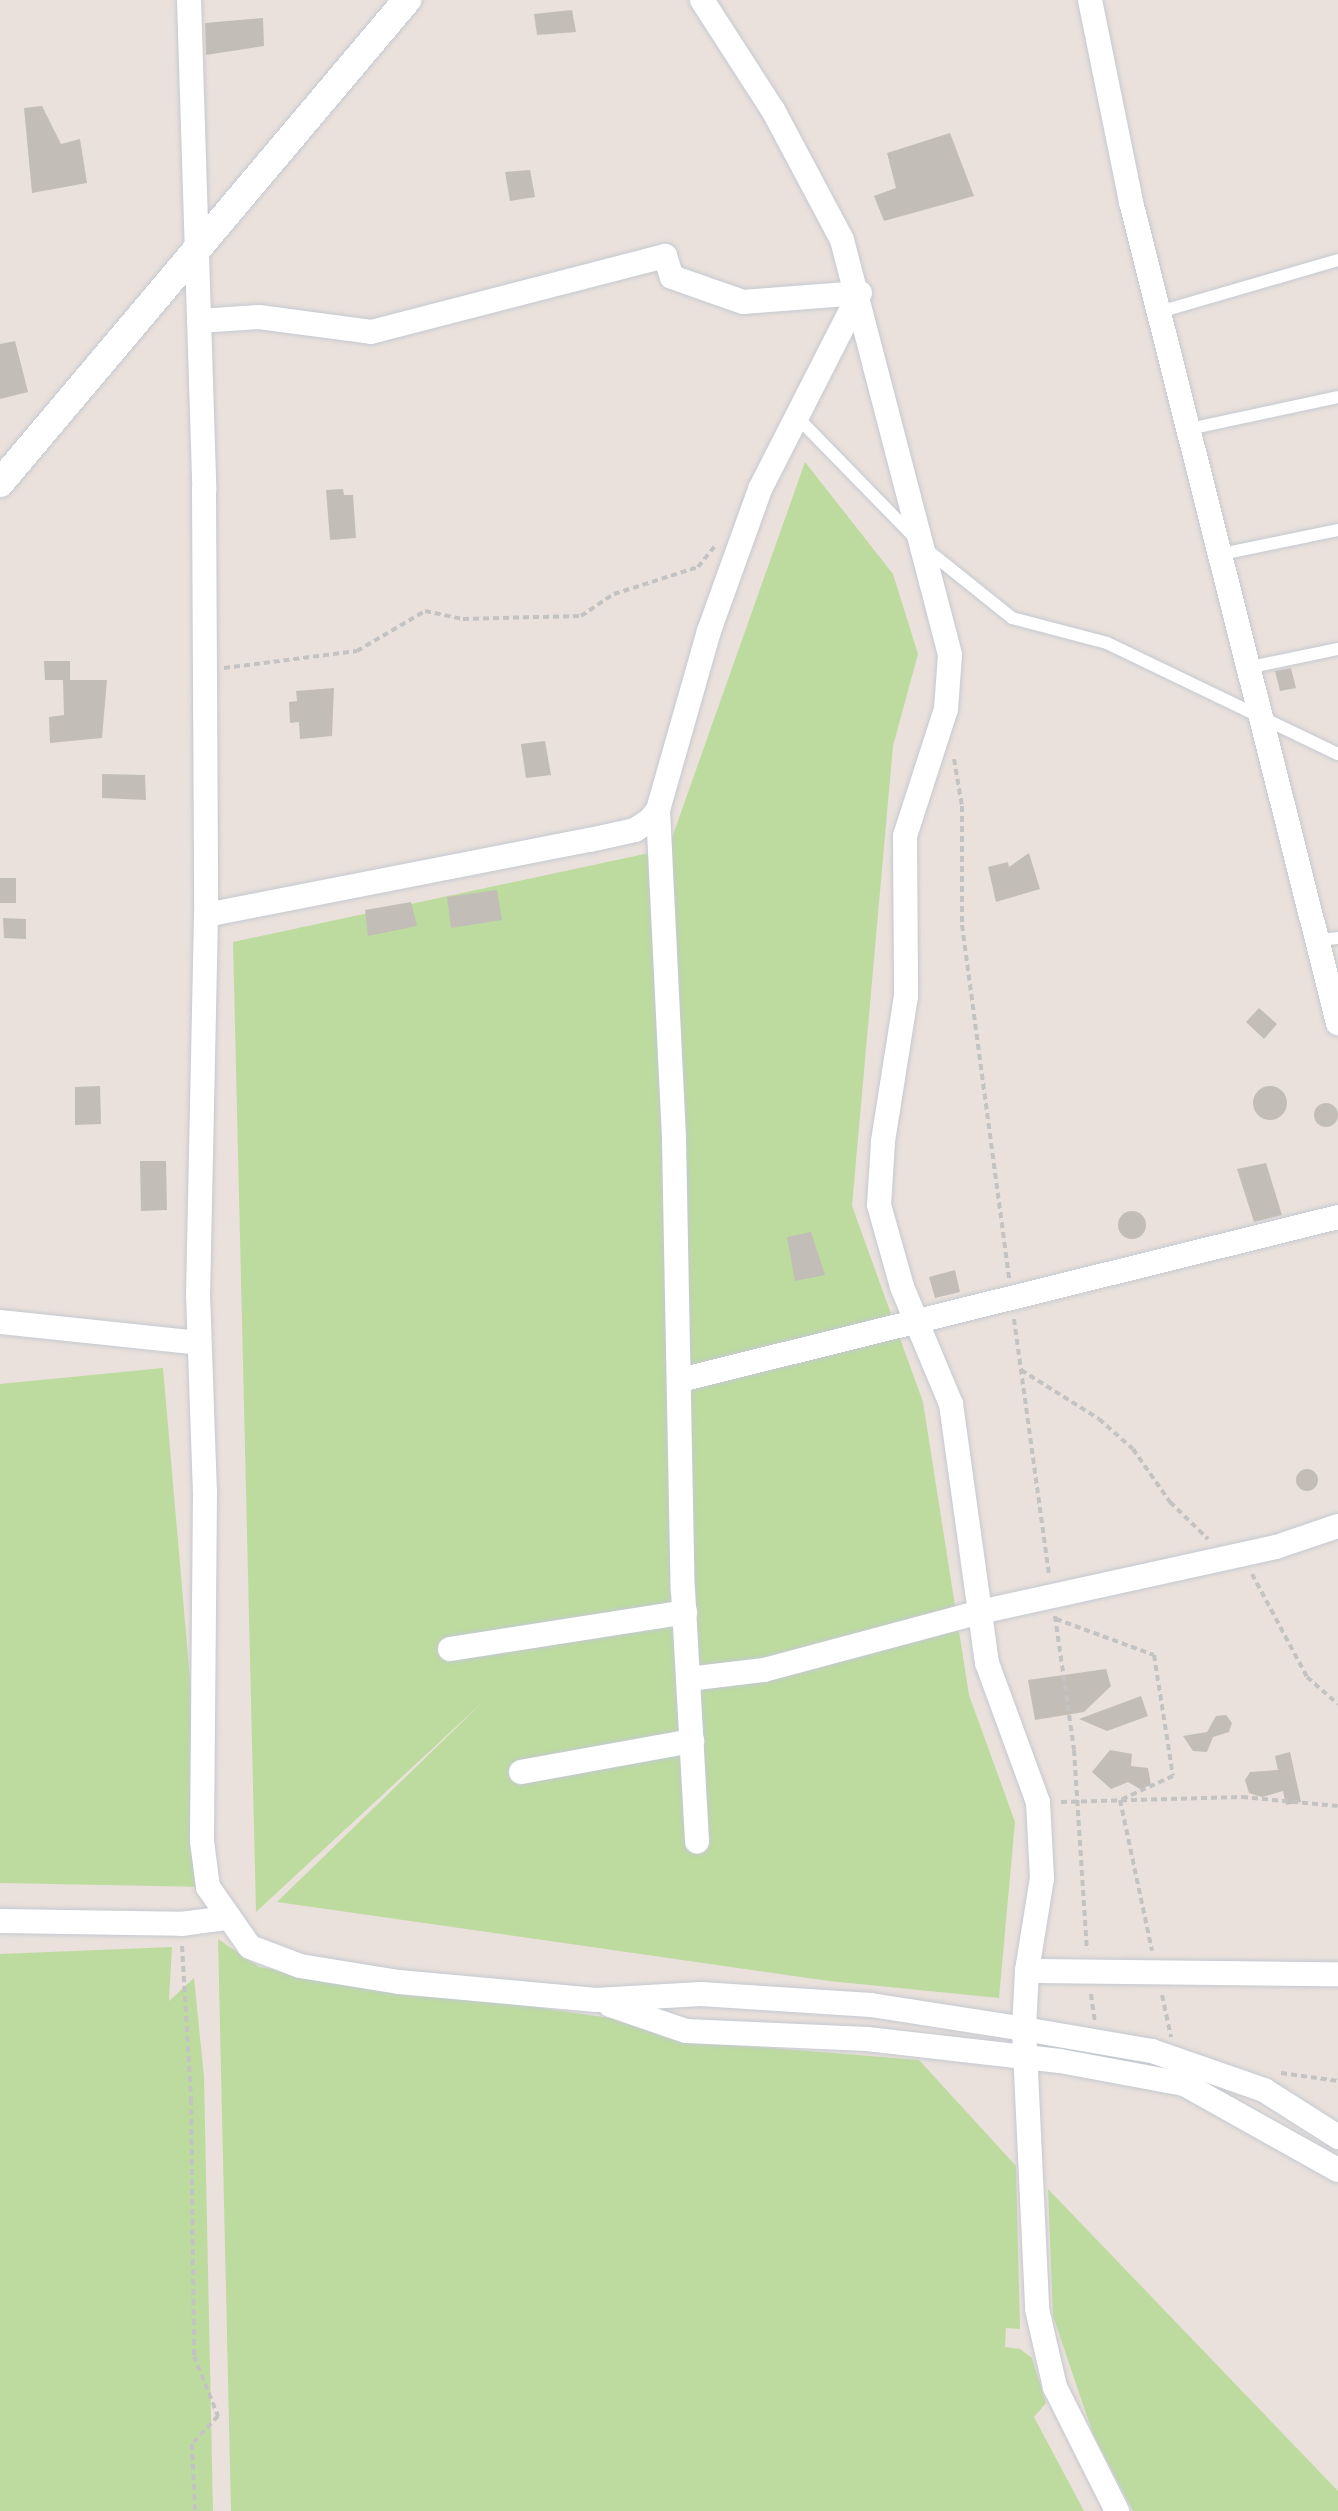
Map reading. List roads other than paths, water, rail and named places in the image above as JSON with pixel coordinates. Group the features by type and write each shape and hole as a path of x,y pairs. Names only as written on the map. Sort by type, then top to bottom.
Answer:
{"street":[{"path":"189,0 205,670 206,915 199,1343 205,1492 202,1841 208,1887 226,1918 250,1947 300,1966 399,1982 596,2000 701,1994 871,2005 1024,2029 1176,2059 1264,2090 1338,2137"},
{"path":"0,483 407,0"},
{"path":"702,0 818,190 860,293 950,655 946,709 905,836 906,996 883,1142 879,1205 887,1243 917,1325 951,1404 987,1663 1038,1802 1042,1878 1027,1971 1024,2029 1037,2309 1055,2387 1117,2511"},
{"path":"1090,0 1159,312 1265,721 1328,939 1338,1023"},
{"path":"199,321 259,317 371,332 665,256 672,277 743,302 860,293"},
{"path":"697,1842 685,1612 665,888 658,810 709,631 760,489 860,293"},
{"path":"206,915 635,830 658,810"},
{"path":"680,1380 917,1325 1338,1217"},
{"path":"0,1322 199,1343"},
{"path":"688,1679 764,1670 980,1612 1054,1608 1338,1526"},
{"path":"450,1649 685,1612"},
{"path":"521,1772 692,1741"},
{"path":"0,1921 181,1924 226,1918"},
{"path":"1027,1971 1338,1974"},
{"path":"596,2000 686,2031 867,2039 1026,2058 1184,2084 1338,2170"}],"lane":[{"path":"1159,312 1338,260"},
{"path":"1189,429 1338,397"},
{"path":"797,417 925,548 1012,618 1107,643 1338,754"},
{"path":"1222,554 1338,530"},
{"path":"1251,667 1338,649"}]}
